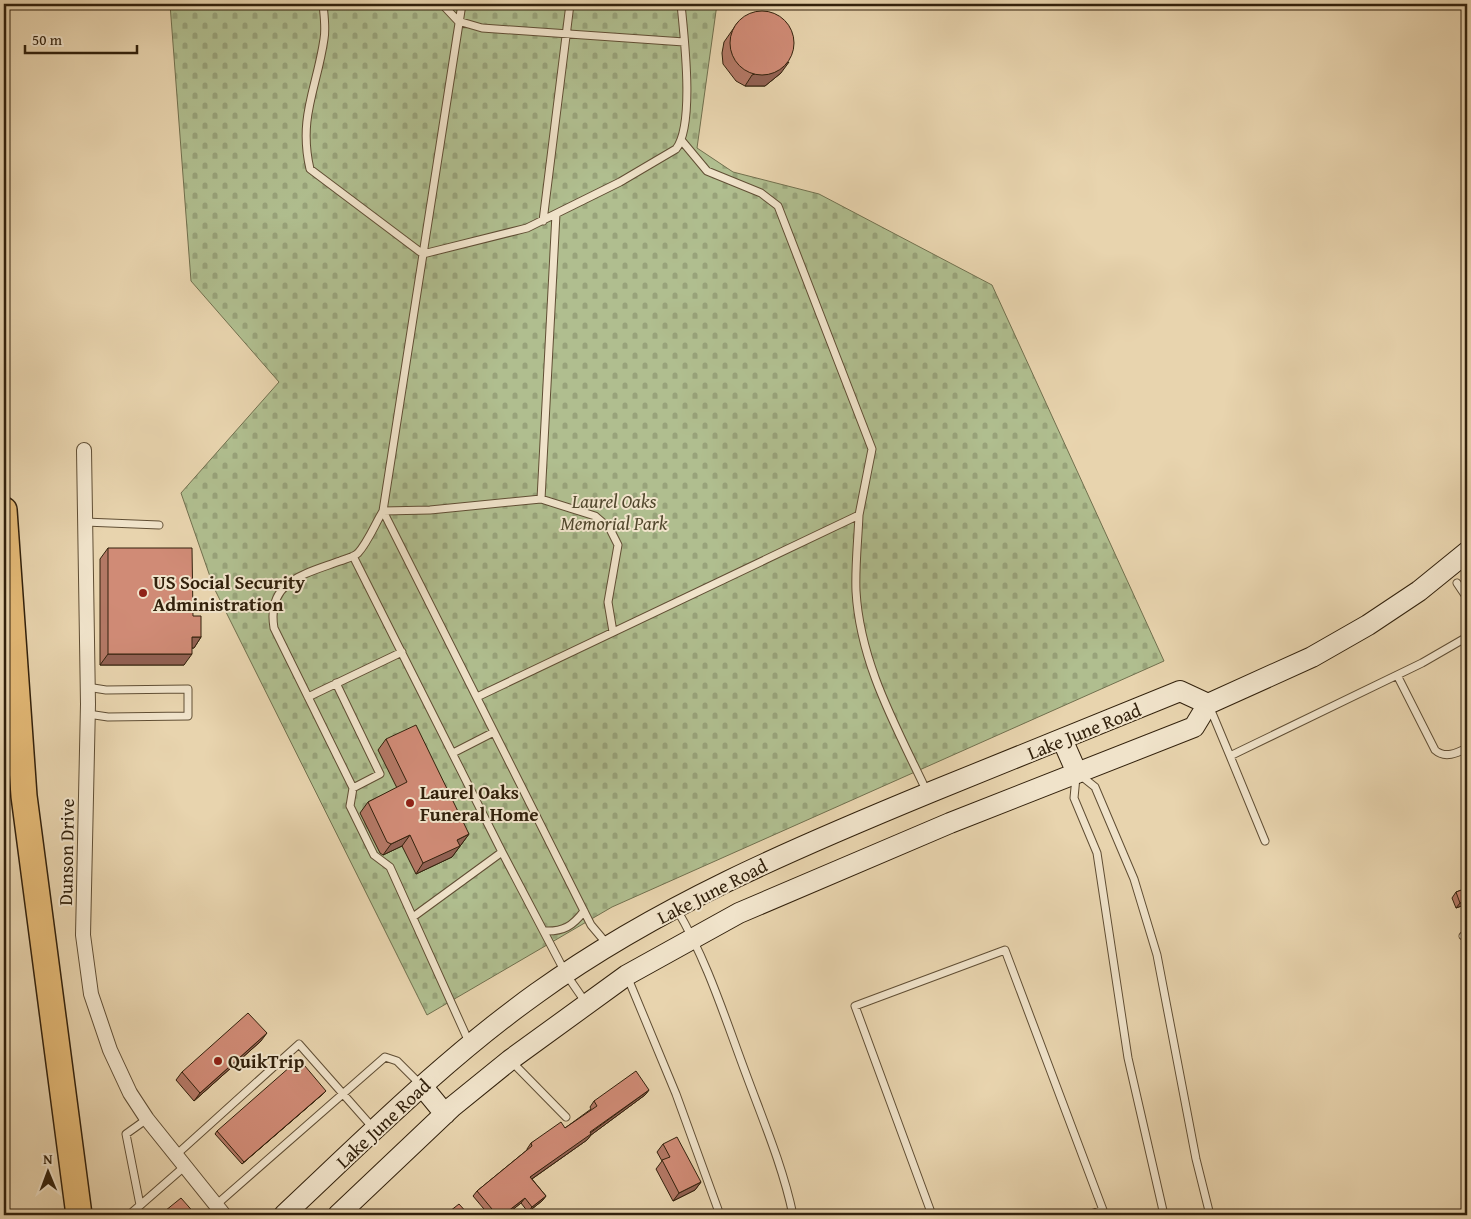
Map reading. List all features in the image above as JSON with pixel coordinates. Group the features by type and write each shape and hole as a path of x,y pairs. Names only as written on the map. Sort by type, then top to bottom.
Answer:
{"highway":[{"path":"4,510 24,796 79,1215"}],"main road":[{"path":"1208,704 1312,657 1368,625 1420,591 1467,552"},
{"name":"Lake June Road","path":"284,1215 422,1086 471,1044 539,992 609,947 723,882 836,831 1180,691 1208,704 1194,727 829,874 739,913 627,976 510,1060 445,1114 338,1215"},
{"path":"1062,739 1077,773"},
{"path":"609,947 627,976"},
{"path":"422,1086 445,1114"}],"street":[{"name":"Dunson Drive","path":"84,450 88,714 83,934 91,994 110,1050 130,1093 147,1119 221,1212"}],"lane":[{"path":"323,4 325,37 305,124 305,147 310,169 423,254"},
{"path":"442,4 458,21 482,28 684,42"},
{"path":"462,4 383,511 357,555 298,576 283,587 276,598 271,612 274,628 353,788 350,806 374,855 390,867 471,1044"},
{"path":"543,221 570,4"},
{"path":"423,254 528,228 620,182 676,149 682,141 686,108 682,4"},
{"path":"682,141 707,171 761,193 778,206 872,449 859,515 856,592 863,640 879,691 928,794"},
{"path":"541,499 556,214"},
{"path":"383,511 430,510 541,499 595,516 610,529 618,545 608,602 613,632"},
{"path":"383,511 591,925 609,947"},
{"path":"477,697 859,515"},
{"path":"85,522 160,525"},
{"path":"353,556 502,852 566,974 587,1004"},
{"path":"1457,583 1467,598"},
{"path":"1230,756 1397,675 1467,637"},
{"path":"308,697 402,652"},
{"path":"1397,675 1435,750 1439,754 1449,754 1467,748"},
{"path":"336,684 380,774 353,788"},
{"path":"87,687 106,690 188,688 188,716 108,717 88,714"},
{"path":"1208,704 1266,841"},
{"path":"453,753 494,732"},
{"path":"1077,773 1074,798 1097,853 1128,1058 1164,1215"},
{"path":"1077,773 1095,787 1134,878 1154,945 1196,1159 1210,1215"},
{"path":"413,917 502,852"},
{"path":"676,908 694,938 780,1166 793,1215"},
{"path":"544,931 559,932 575,923 584,911"},
{"path":"932,1215 855,1006 1005,950 1103,1210 1088,1215"},
{"path":"627,976 676,1094 720,1215"},
{"path":"176,1156 299,1044 375,1130"},
{"path":"221,1212 343,1092 385,1057 397,1061 422,1086"},
{"path":"510,1060 566,1117"},
{"path":"140,1206 126,1134 147,1119"},
{"path":"129,1215 184,1167"}],"green space":[{"name":"Laurel Oaks Memorial Park","path":"170,4 717,4 697,148 733,172 819,194 992,285 1164,661 612,907 427,1015 214,588 181,493 279,382 191,281"}],"building":[{"path":"762,11 780,16 785,20 789,25 794,43 789,61 785,66 780,70 762,75 744,70 739,66 735,61 730,43 735,25 739,20 744,16"},
{"name":"US Social Security Administration","path":"108,548 192,548 193,616 201,616 201,637 192,637 192,654 108,654"},
{"name":"Laurel Oaks Funeral Home","path":"416,725 469,834 457,840 460,846 423,863 410,835 391,844 387,842 368,802 407,782 386,739"},
{"path":"1467,888 1467,900 1460,903 1456,892"},
{"name":"QuikTrip","path":"248,1013 267,1033 200,1093 182,1072"},
{"name":"QuikTrip","path":"299,1059 326,1091 244,1162 217,1131"},
{"path":"636,1071 649,1090 530,1177 546,1196 532,1207 525,1198 503,1215 497,1215 477,1191 532,1146 531,1143 561,1122 565,1128 597,1106 594,1101"},
{"path":"677,1137 701,1182 679,1193 662,1160 670,1157 663,1144"},
{"path":"181,1198 196,1215 160,1215"},
{"path":"459,1204 469,1215 445,1215"}],"place":[{"name":"US Social Security Administration","path":"143,593"},
{"name":"Laurel Oaks Funeral Home","path":"410,803"},
{"name":"QuikTrip","path":"218,1061"}]}
